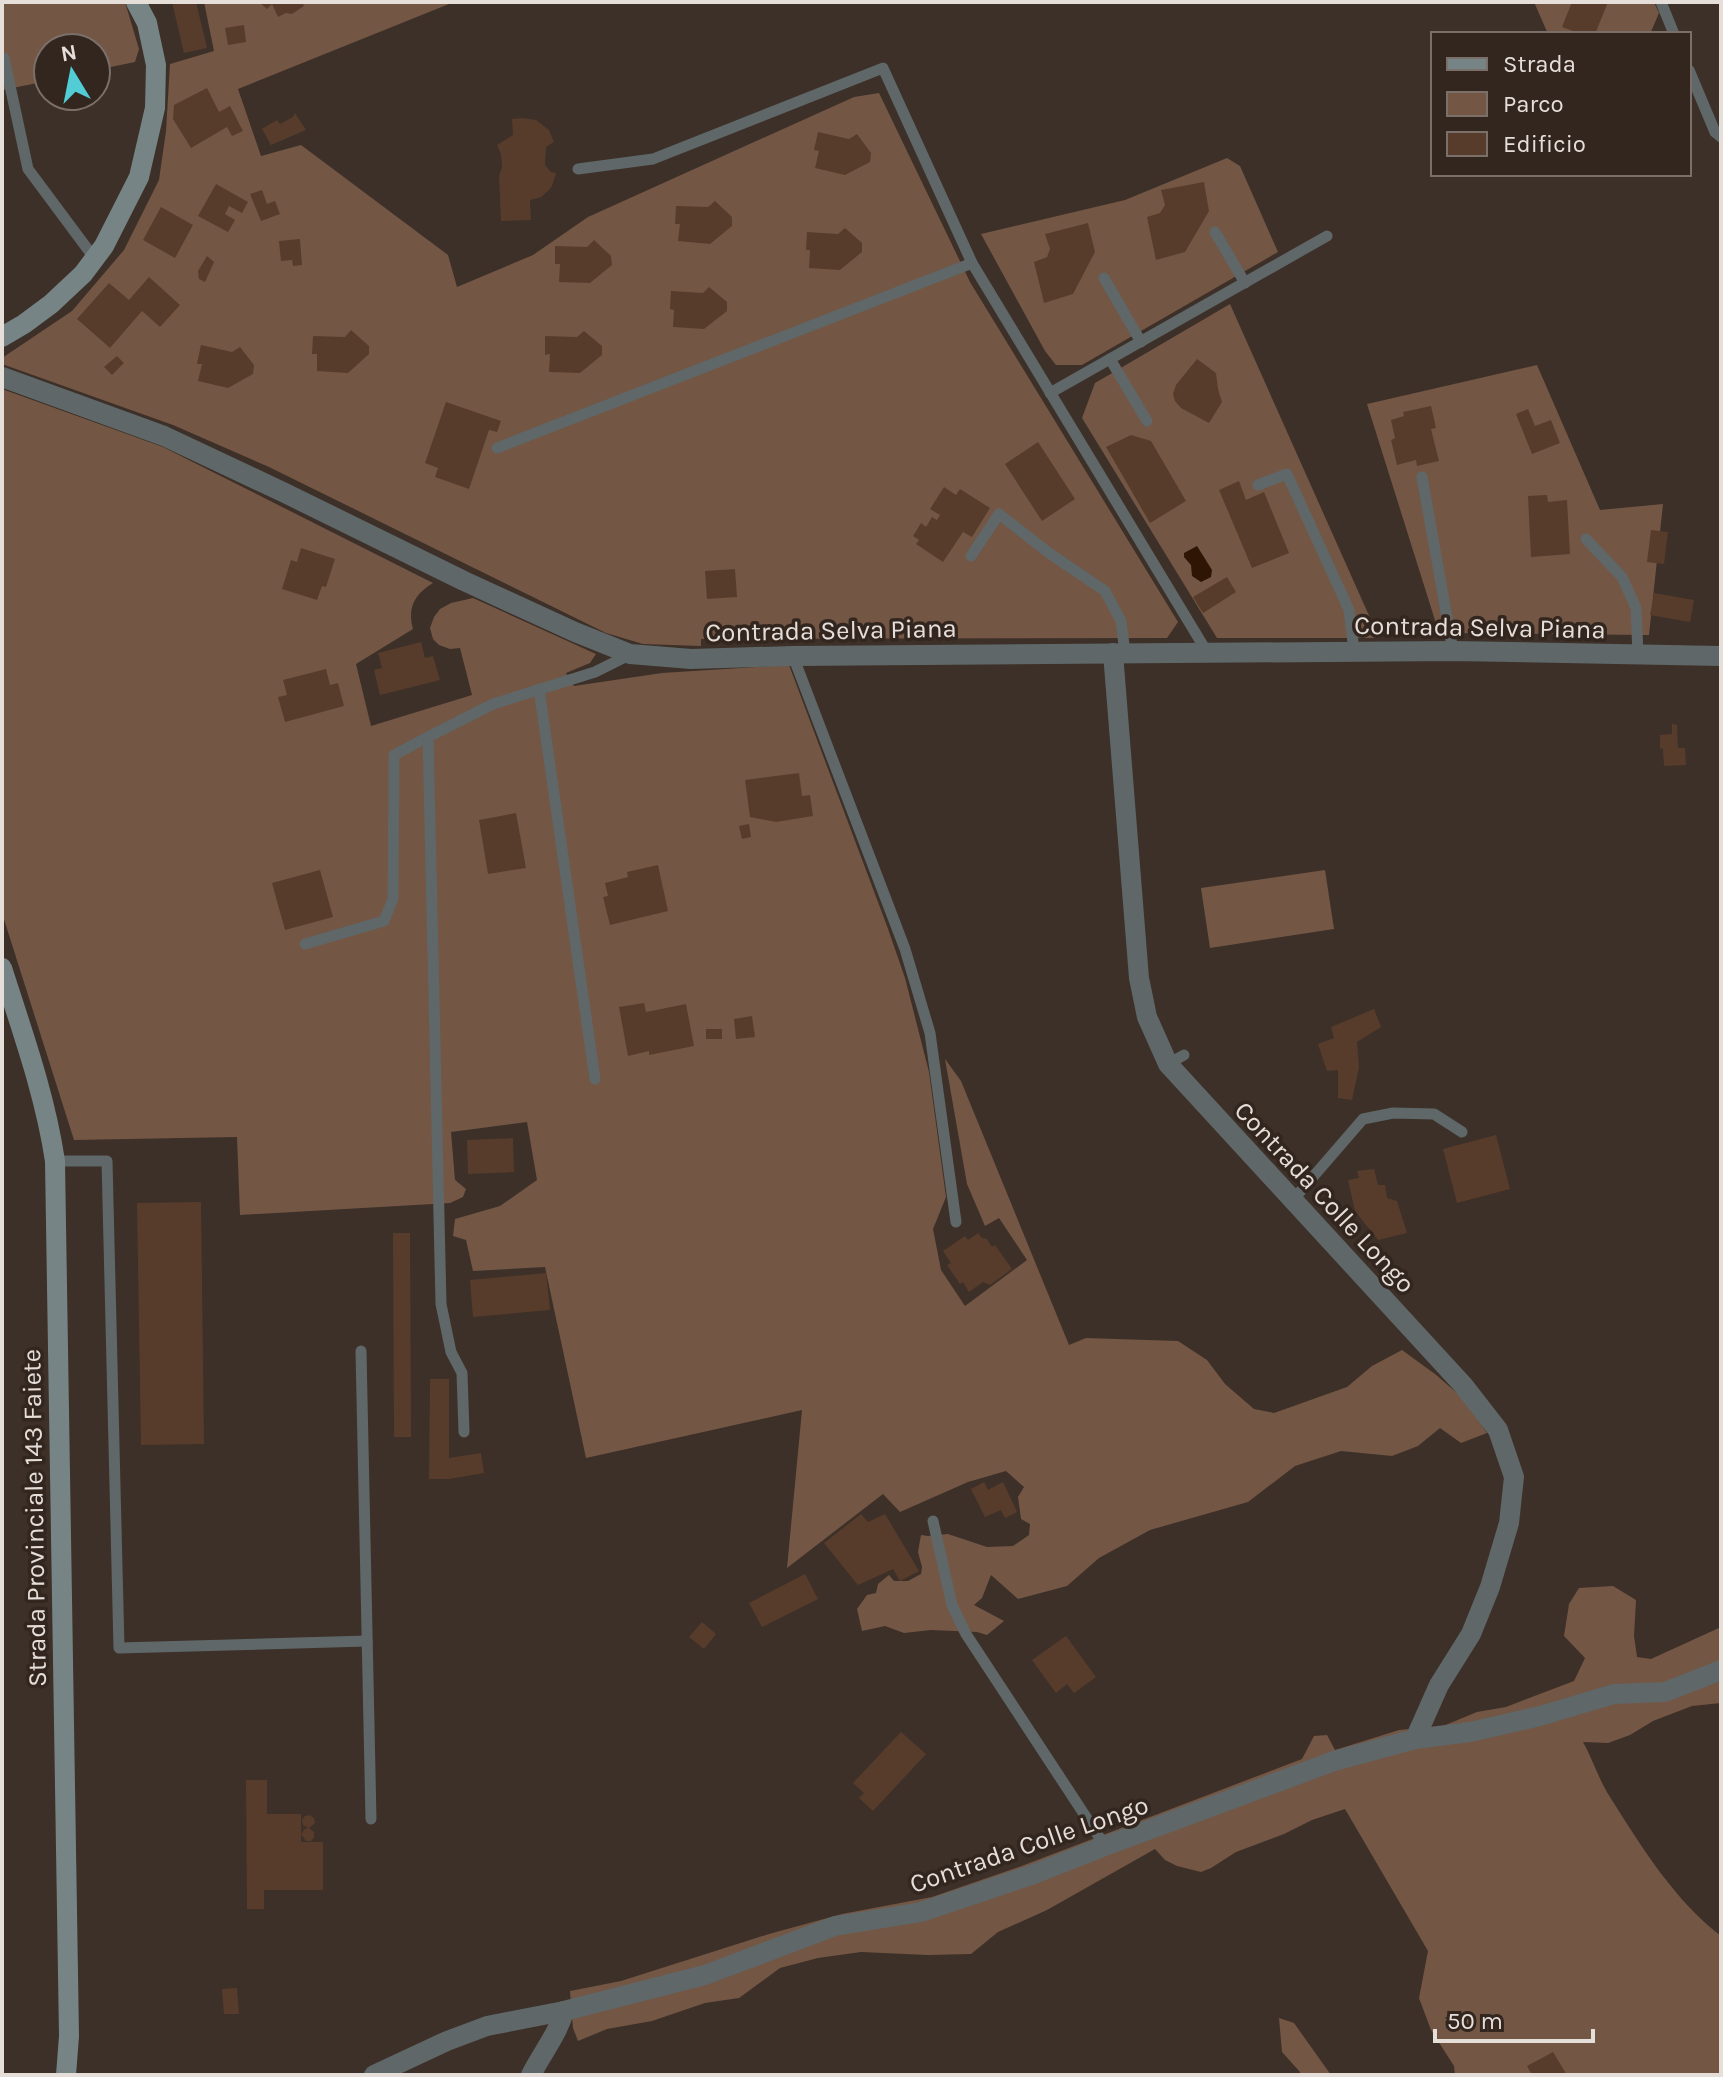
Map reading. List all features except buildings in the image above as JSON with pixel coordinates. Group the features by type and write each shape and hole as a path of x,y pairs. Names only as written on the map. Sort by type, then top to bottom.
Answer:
{"main road":[{"path":"2,337 51,304 83,274 104,246 139,177 155,108 156,65 147,23 136,2"},
{"name":"Strada Provinciale 143 Faiete","path":"2,968 41,1093 55,1161 68,2020 66,2075"}],"street":[{"name":"Contrada Selva Piana","path":"2,377 164,436 464,581 630,654 691,659 1354,651 1721,656"},
{"name":"Contrada Colle Longo","path":"1119,653 1139,978 1147,1017 1176,1060 1293,1200 1463,1385 1498,1430 1514,1477 1509,1523 1490,1587 1471,1634 1439,1685 1415,1739"},
{"name":"Contrada Colle Longo","path":"374,2075 487,2026 564,2011 705,1975 835,1926 921,1912 1034,1874 1334,1761 1415,1739 1470,1732 1526,1719 1614,1694 1665,1692 1721,1670"},
{"path":"531,2075 559,2028 564,2011"}],"lane":[{"path":"1661,2 1673,32"},
{"path":"2,58 28,169 95,259"},
{"path":"578,169 653,159 883,68 972,263 1207,652"},
{"path":"1691,75 1715,132 1721,137"},
{"path":"1215,232 1245,283"},
{"path":"1050,393 1327,236"},
{"path":"497,448 972,263"},
{"path":"1104,278 1141,342"},
{"path":"1110,359 1147,421"},
{"path":"1258,485 1287,474 1349,610 1354,651"},
{"path":"1422,477 1453,651"},
{"path":"971,556 999,514 1105,591 1121,621 1119,653"},
{"path":"1586,539 1622,577 1636,608 1638,655"},
{"path":"305,944 384,921 393,899 394,755 493,704 595,672 630,654"},
{"path":"793,656 905,949 930,1033 956,1222"},
{"path":"539,689 595,1079"},
{"path":"428,737 441,1304 451,1352 462,1373 464,1432"},
{"path":"1293,1200 1363,1119 1393,1113 1434,1114 1462,1132"},
{"path":"55,1161 107,1161 119,1648 367,1641"},
{"path":"361,1351 371,1819"},
{"path":"933,1521 952,1605 966,1634 1105,1846"}],"green space":[{"path":"2,2 125,2 139,49 135,62 112,67 112,32 32,32 32,84 2,90"},
{"path":"204,2 454,2 238,89 261,156 301,145 448,255 457,287 533,255 588,217 854,97 879,93 970,282 1178,622 1167,638 701,639 701,646 643,644 606,633 269,467 173,425 2,364 2,358 72,311 124,250 159,180 170,64 214,51"},
{"path":"1534,2 1654,2 1659,13 1651,32 1547,32"},
{"path":"1227,158 1240,166 1278,252 1082,365 1056,365 1045,351 981,234 1125,200"},
{"path":"1230,304 1379,638 1217,638 1082,418 1095,383"},
{"path":"1537,365 1600,510 1663,504 1649,635 1439,633 1367,404"},
{"path":"2,389 163,447 433,583 414,602 411,614 413,629 356,664 371,726 472,695 460,648 450,649 439,645 433,639 430,628 440,609 473,598 596,654 590,663 566,673 574,686 662,673 789,665 905,978 929,1072 946,1197 933,1229 941,1270 965,1306 1027,1260 999,1218 985,1226 967,1184 945,1059 961,1081 1069,1345 1086,1338 1178,1341 1207,1360 1225,1384 1254,1409 1274,1413 1347,1387 1372,1366 1402,1350 1464,1399 1487,1433 1461,1443 1440,1428 1418,1446 1392,1456 1341,1451 1295,1466 1248,1502 1150,1530 1099,1558 1067,1586 1018,1599 991,1575 982,1598 974,1605 1004,1621 987,1635 931,1630 904,1633 885,1626 862,1631 857,1609 867,1595 876,1593 878,1584 889,1575 894,1581 908,1581 921,1574 918,1552 921,1535 948,1534 987,1547 1013,1546 1029,1535 1030,1524 1021,1519 1018,1497 1024,1487 1006,1471 968,1482 900,1512 883,1494 787,1568 802,1410 586,1458 545,1267 473,1271 466,1240 453,1236 455,1219 500,1206 537,1180 527,1122 451,1132 455,1180 466,1189 463,1197 450,1203 240,1215 237,1137 74,1140 2,913"},
{"path":"1325,870 1334,929 1210,948 1201,888"},
{"path":"1613,1586 1636,1600 1634,1636 1637,1657 1651,1659 1721,1627 1721,1703 1692,1706 1608,1743 1583,1742 1606,1790 1646,1853 1688,1906 1721,1936 1721,2075 1455,2075 1454,2066 1431,2030 1419,1998 1428,1951 1345,1809 1236,1852 1201,1872 1165,1860 1155,1849 1047,1910 998,1932 971,1954 861,1952 818,1958 780,1968 739,1998 705,2003 652,2021 607,2029 578,2041 573,2028 570,1991 621,1981 842,1914 932,1897 1302,1759 1314,1736 1327,1735 1335,1750 1399,1730 1443,1726 1477,1712 1506,1707 1574,1681 1585,1658 1564,1636 1569,1604 1579,1588"},
{"path":"1279,2018 1294,2023 1331,2075 1299,2075 1300,2072 1282,2052"}],"shaded area":[{"path":"1197,546 1212,570 1211,577 1201,582 1192,576 1191,565 1184,557 1184,553"}]}
